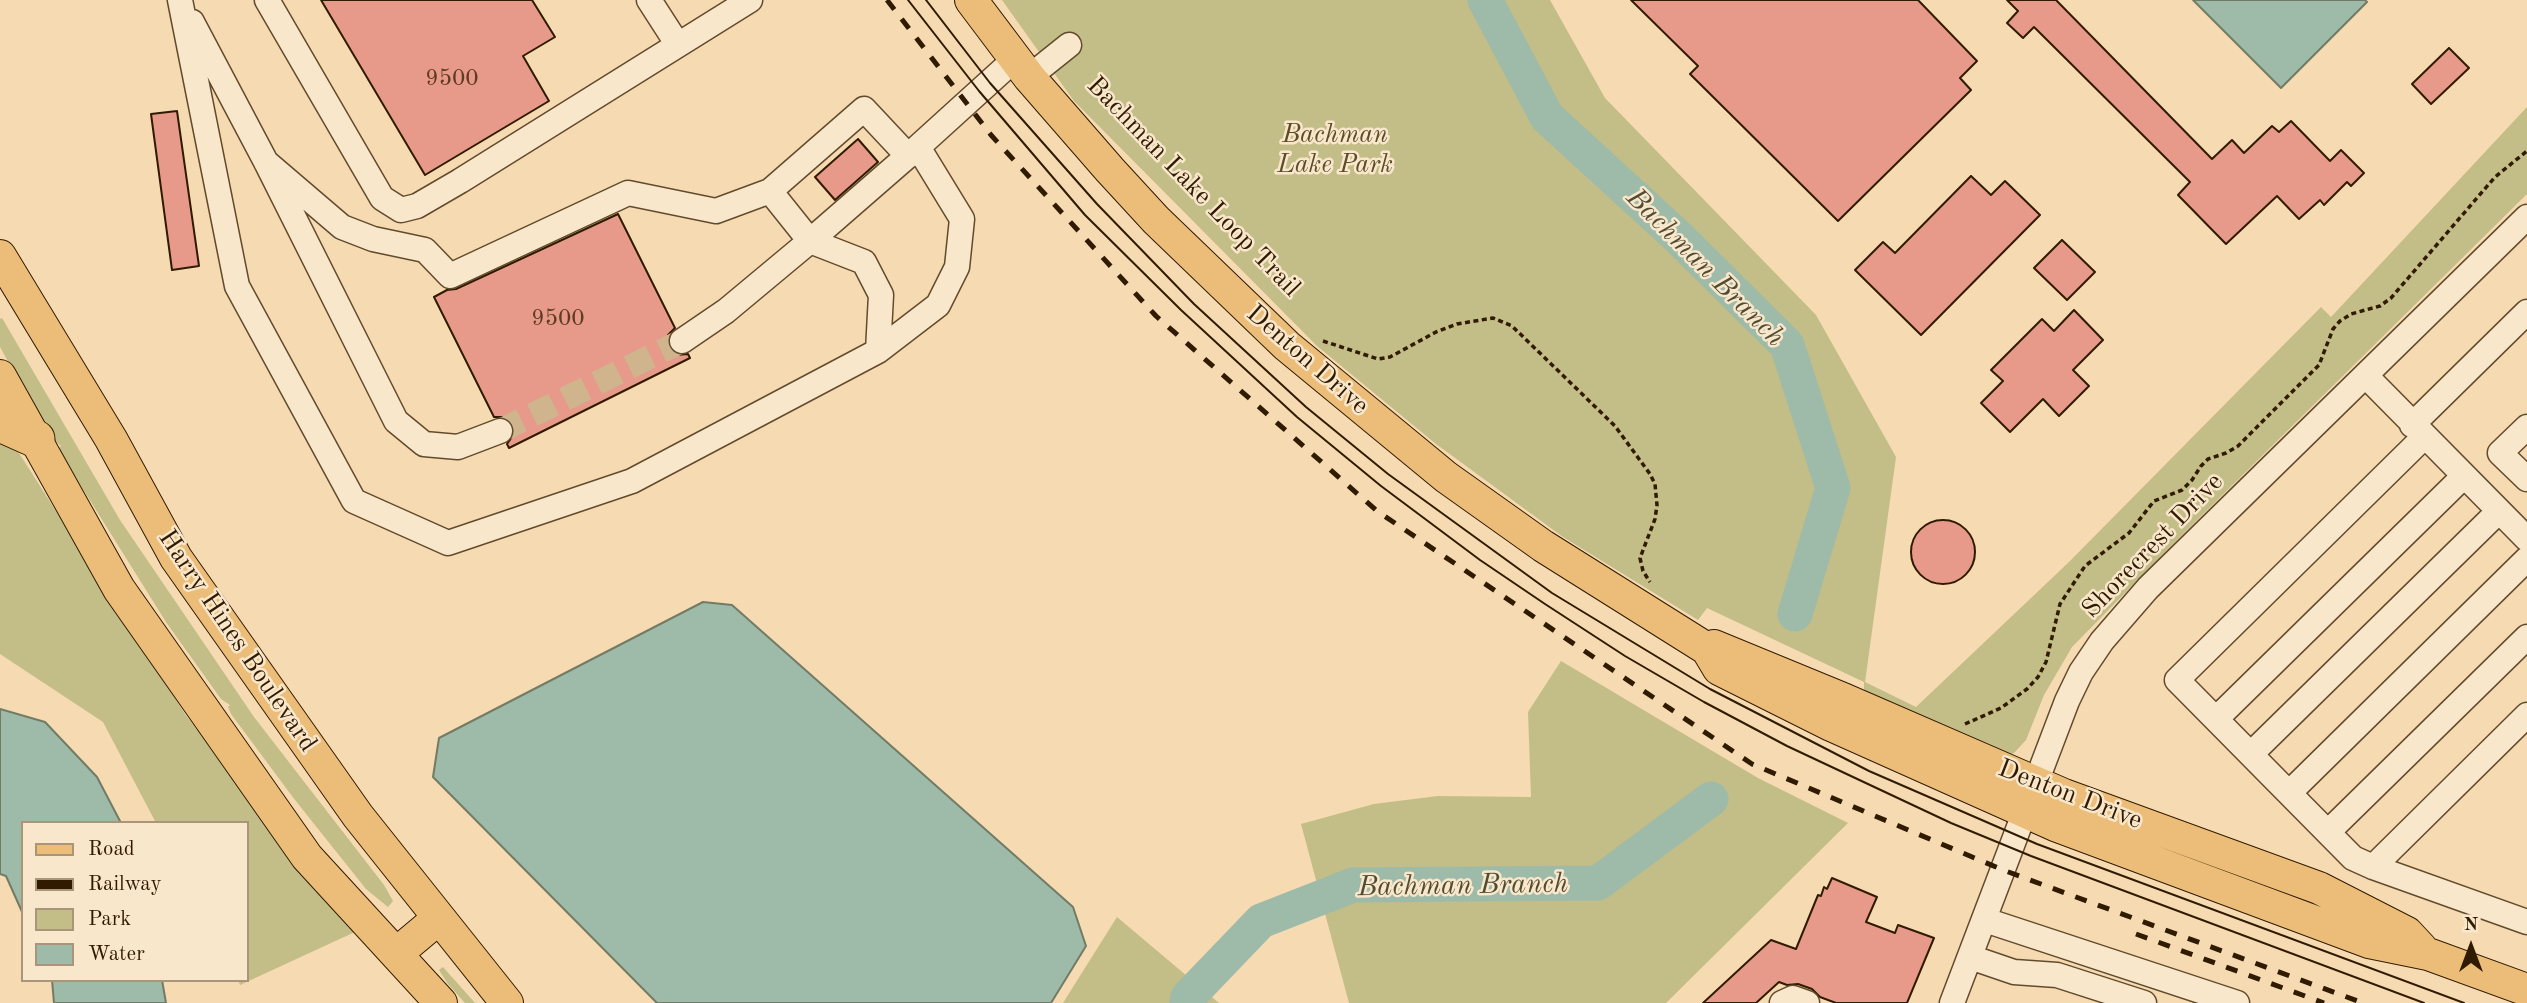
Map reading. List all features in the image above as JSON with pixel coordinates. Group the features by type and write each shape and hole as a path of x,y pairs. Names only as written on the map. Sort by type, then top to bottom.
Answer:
{"highway":[{"path":"0,423 36,439"}],"main road":[{"name":"Denton Drive","path":"971,0 1022,68 1156,220 1287,346 1446,477 1543,546 1649,599 1707,649 1720,668 1837,712 2030,797 2223,889 2369,942 2428,954 2527,990"},
{"name":"Harry Hines Boulevard","path":"0,256 111,439 176,558 358,816 507,1003"},
{"path":"0,376 118,589 307,857 441,1003"},
{"path":"396,954 439,918"}],"street":[{"path":"180,0 266,162 396,421 424,444 458,447 500,431"},
{"path":"180,0 237,286 354,501 448,543 632,481 878,351 938,305 957,267 962,219 913,152 864,109 770,191 716,211 628,193 450,276 425,250 373,239 342,227 266,162"},
{"path":"267,0 382,198 401,209 417,206 460,181 750,0"},
{"path":"649,0 678,45"},
{"path":"682,341 726,311 913,152 1022,68 1069,45"},
{"path":"770,191 810,241 864,262 881,295 878,351"},
{"name":"Shorecrest Drive","path":"1952,1003 2067,701 2081,672 2121,617 2527,218"},
{"path":"2523,916 2372,867 2353,858 2177,680 2418,431 2527,312"},
{"path":"2367,376 2418,431 2527,539"},
{"path":"2527,427 2500,453 2527,479"},
{"path":"2216,719 2464,476"},
{"path":"2251,754 2499,511"},
{"path":"2289,793 2523,571"},
{"path":"2328,832 2527,637"},
{"path":"2372,867 2527,715"},
{"path":"1985,920 2237,1003"},
{"path":"1970,957 2014,972 2057,975 2144,1003"},
{"path":"1782,1003 1793,998 1807,1003"}],"path":[{"path":"1962,725 2001,708 2027,689 2038,677 2046,662 2060,604 2085,566 2129,533 2154,501 2182,490 2208,459 2238,446 2319,365 2333,329 2340,321 2351,314 2380,306 2390,298 2496,177 2527,151"},
{"path":"1313,335 1325,342 1378,359 1390,357 1436,332 1457,324 1493,318 1512,326 1615,426 1650,474 1657,494 1656,512 1640,558 1647,580 1649,599"}],"green space":[{"name":"Bachman Lake Park","path":"1002,0 1550,0 1605,98 1816,315 1896,457 1865,682 1916,707 2069,562 2321,307 2331,317 2527,107 2527,194 2072,647 2044,695 2026,740 2014,753 2005,756 1864,696 1864,682 1707,608 1698,620 1563,537 1436,444 1317,346 1074,101"},
{"path":"2,318 120,520 254,717 384,885 393,901 388,907 366,889 295,800 231,714 228,707 230,705 221,699 166,622 61,454 61,446 36,412 0,347"},
{"path":"0,434 11,442 19,453 185,714 302,867 357,931 248,981 248,821 155,821 103,722 0,654"},
{"path":"1561,661 1758,778 1848,823 1666,1003 1349,1003 1301,824 1374,804 1438,796 1531,797 1528,712"},
{"path":"1117,917 1219,1003 1063,1003"},
{"path":"443,967 475,1003 465,1003 448,984 439,970"}],"water":[{"path":"2193,0 2365,0 2367,2 2281,88"},
{"path":"703,602 732,605 1073,907 1086,946 1051,1003 657,1003 433,777 439,738"},
{"path":"0,709 45,722 97,777 120,821 21,821 21,910 6,876 0,874"},
{"path":"52,982 162,982 166,1003 54,1003"}],"building":[{"path":"321,0 532,0 555,37 523,56 549,101 425,175"},
{"path":"1631,0 1918,0 1977,61 1960,78 1971,90 1838,221 1690,74 1698,66"},
{"path":"2007,0 2056,0 2212,159 2232,140 2244,153 2272,126 2279,132 2291,121 2330,161 2341,150 2364,173 2351,186 2347,182 2324,205 2320,200 2299,219 2277,196 2226,244 2178,195 2190,182 2034,27 2023,38 2007,23 2018,11"},
{"path":"2449,48 2469,68 2431,104 2412,84"},
{"path":"177,111 199,266 172,270 151,114"},
{"path":"858,139 878,162 835,200 815,177"},
{"path":"1971,176 1991,195 2005,181 2040,215 1921,335 1855,270 1883,242 1895,253"},
{"path":"618,214 675,328 668,335 669,349 676,355 688,354 690,358 509,448 507,444 514,434 514,425 503,417 494,417 434,297"},
{"path":"2062,240 2095,272 2067,300 2034,268"},
{"path":"2074,310 2103,340 2073,370 2089,386 2059,416 2043,399 2010,432 1981,403 2003,381 1991,370 2042,319 2054,331"},
{"path":"1943,520 1961,526 1969,534 1975,552 1969,570 1961,578 1943,584 1925,578 1917,570 1911,552 1917,534 1925,526"},
{"path":"1832,878 1877,897 1866,922 1895,933 1898,925 1934,938 1907,1003 1836,1003 1820,997 1812,989 1779,982 1756,1003 1703,1003 1771,940 1796,949 1818,895 1821,896 1824,887 1827,889"}],"waterway":[{"name":"Bachman Branch","path":"1485,0 1547,117 1677,236 1787,345 1833,488 1795,614"},
{"name":"Bachman Branch","path":"1187,1003 1188,997 1261,921 1353,885 1598,883 1711,799"}],"tunnel":[{"path":"500,431 682,341"}],"tram line":[{"path":"908,0 979,91 1085,215 1181,310 1297,417 1381,486 1480,560 1545,604 1625,656 1704,702 1787,746 1951,823 2031,856 2424,1003"},
{"path":"926,0 990,83 1097,204 1194,304 1306,407 1388,474 1552,593 1710,689 1869,771 2037,844 2464,1003"}],"railway":[{"path":"887,0 991,135 1156,316 1377,511 1752,764 2003,870 2363,1003"},
{"path":"2136,934 2324,1003"}]}
